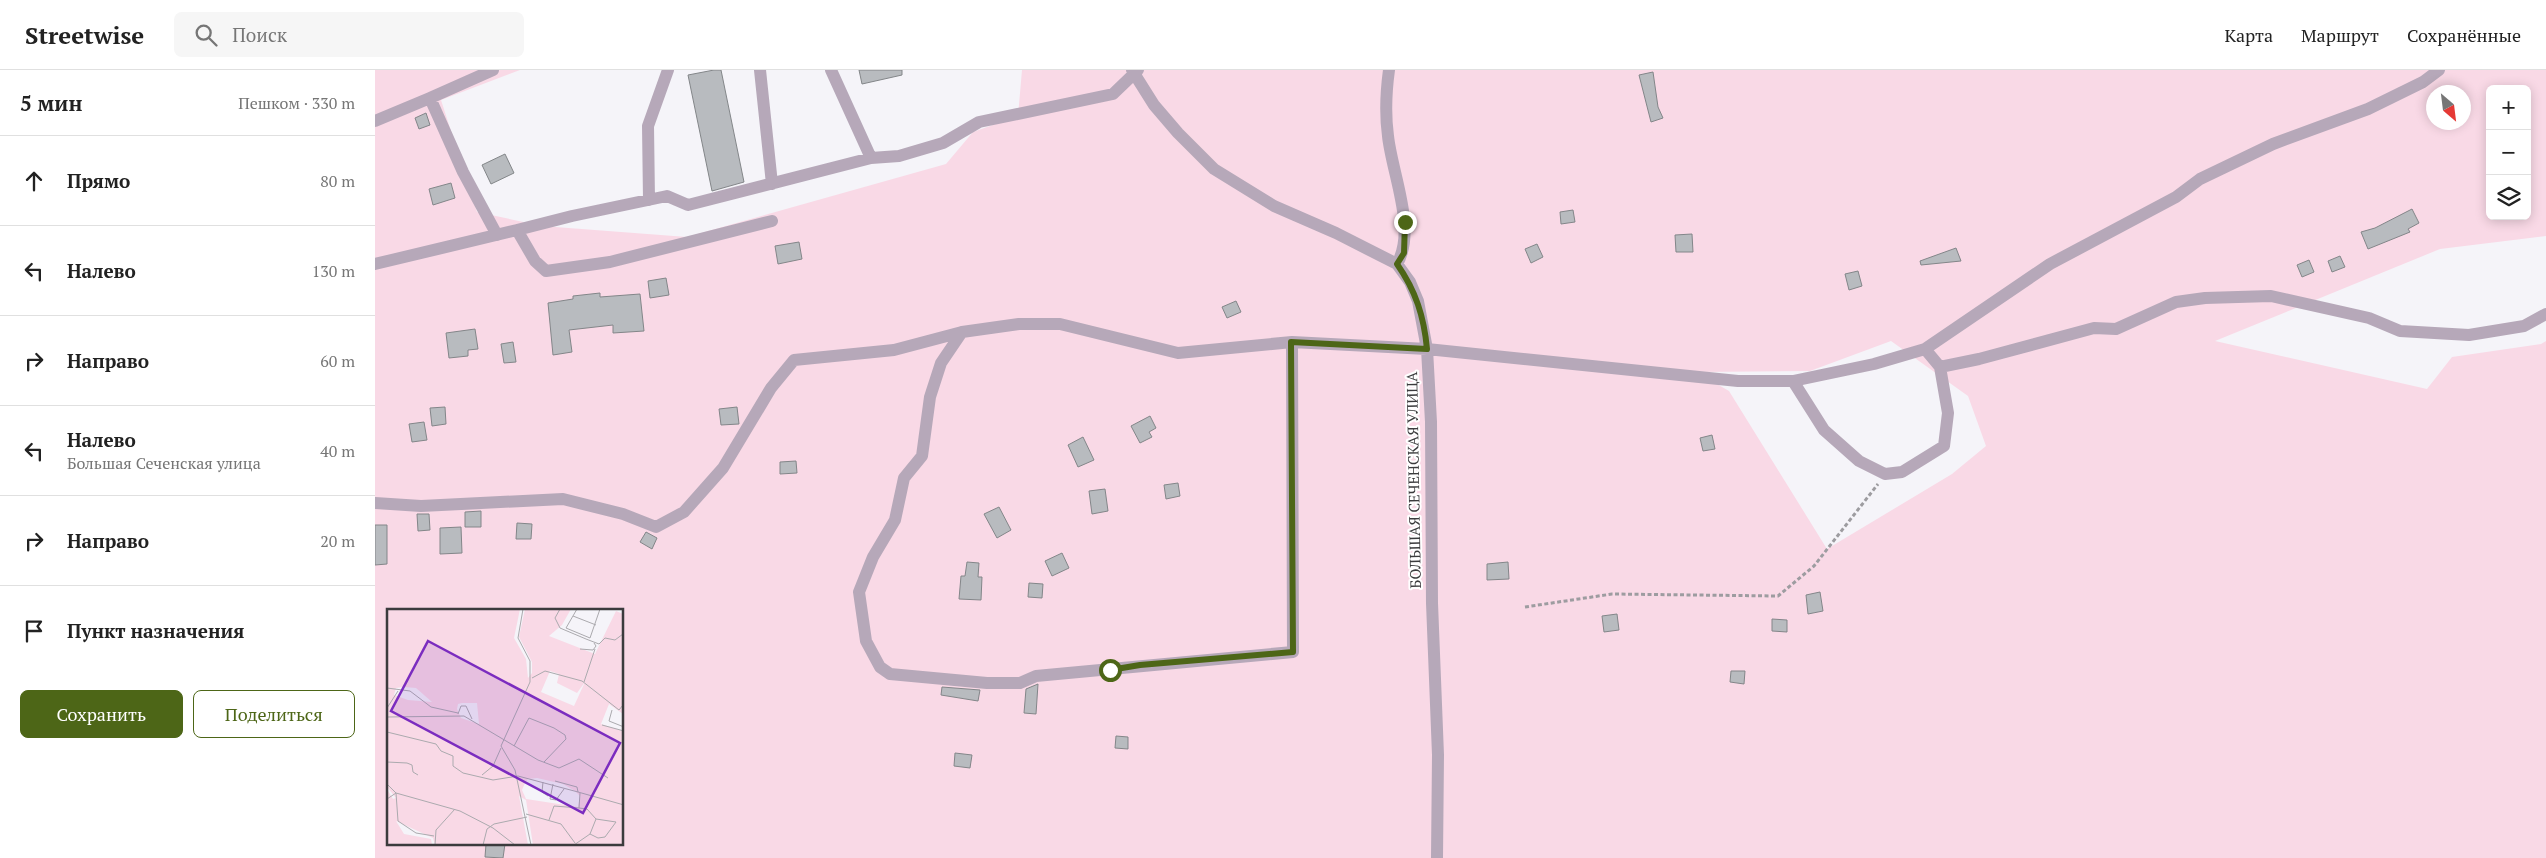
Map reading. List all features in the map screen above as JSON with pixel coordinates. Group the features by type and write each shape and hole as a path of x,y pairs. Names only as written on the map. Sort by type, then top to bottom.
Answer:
{"street":[{"path":"375,121 493,70"},
{"path":"649,200 648,126 668,70"},
{"path":"760,70 772,184"},
{"path":"831,70 871,158"},
{"path":"1389,70 1386,97 1388,136 1405,222 1404,253 1397,264"},
{"path":"375,503 421,506 563,499 623,514 656,527 684,512 723,468 771,388 794,360 894,350 962,332 1019,324 1060,324 1179,353 1291,342 1427,349 1738,381 1793,381 1875,364 1925,349 2050,264 2176,197 2201,179 2273,144 2367,110 2423,82 2439,70"},
{"path":"375,264 572,216 667,196 688,205 871,158 899,156 943,143 979,122 1113,94 1135,71"},
{"name":"БОЛЬШАЯ СЕЧЕНСКАЯ УЛИЦА","path":"1135,71 1154,105 1178,134 1214,169 1274,206 1336,233 1397,264 1410,282 1418,301 1427,349 1431,422 1432,603 1438,755 1437,858"},
{"path":"430,98 463,172 497,235"},
{"path":"517,230 535,261 546,271 610,262 772,221"},
{"path":"1940,367 1979,359 2094,328 2116,330 2176,302 2205,298 2271,296 2369,318 2400,330 2469,335 2524,326 2546,314"},
{"path":"962,332 941,363 929,397 922,456 904,478 895,520 873,557 859,592 866,642 879,667 890,674 987,683 1020,683 1036,676 1293,652 1291,342"},
{"path":"1793,381 1824,430 1859,461 1885,474 1902,472 1945,446 1948,413 1940,367 1925,349"}],"path":[{"path":"1525,607 1613,594 1778,596 1814,566 1885,474"}],"shaded area":[{"path":"375,70 520,70 441,100 477,212 542,226 687,237 946,164 973,132 1018,116 1022,70 2546,70 2546,236 2440,249 2215,341 2427,389 2452,357 2541,344 2546,341 2546,858 375,858","holes":["1891,341 1968,396 1986,446 1952,474 1827,549 1729,391 1696,372 1810,371"]}],"building":[{"path":"721,70 744,182 712,191 688,75"},
{"path":"859,70 902,70 902,75 862,84"},
{"path":"1653,72 1658,107 1663,118 1651,122 1639,75"},
{"path":"426,113 430,125 419,129 415,118"},
{"path":"505,154 514,173 491,184 482,165"},
{"path":"451,183 455,198 433,205 429,189"},
{"path":"2412,209 2419,223 2408,229 2410,232 2368,249 2361,232 2375,228"},
{"path":"1573,210 1575,222 1561,224 1560,212"},
{"path":"1692,234 1693,252 1676,252 1675,235"},
{"path":"799,242 802,259 778,264 775,246"},
{"path":"1537,244 1543,257 1531,263 1525,249"},
{"path":"1956,248 1961,261 1921,265 1920,261"},
{"path":"2340,256 2345,267 2332,272 2328,261"},
{"path":"2309,260 2314,272 2302,277 2297,265"},
{"path":"1858,271 1862,286 1849,290 1845,274"},
{"path":"666,278 669,295 650,298 648,281"},
{"path":"600,293 600,297 640,294 644,331 613,333 613,325 569,330 572,352 553,355 548,303 573,299 573,296"},
{"path":"1236,301 1241,312 1227,318 1222,307"},
{"path":"475,329 478,349 468,350 468,356 449,358 446,333"},
{"path":"513,342 516,362 504,363 501,344"},
{"path":"445,407 446,424 432,426 430,408"},
{"path":"737,407 739,424 721,425 719,409"},
{"path":"1150,416 1156,428 1149,432 1152,437 1140,443 1131,426"},
{"path":"424,422 427,440 412,442 409,424"},
{"path":"1712,435 1715,449 1703,451 1700,438"},
{"path":"1083,437 1094,460 1078,467 1068,445"},
{"path":"796,461 797,473 780,474 780,462"},
{"path":"1178,483 1180,496 1166,499 1164,485"},
{"path":"1105,489 1108,511 1092,514 1089,491"},
{"path":"999,507 1011,530 997,538 984,514"},
{"path":"481,511 481,527 465,527 465,512"},
{"path":"417,514 429,514 430,530 418,531"},
{"path":"517,523 532,524 531,539 516,539"},
{"path":"375,525 387,525 387,564 375,565"},
{"path":"461,527 462,553 440,554 440,528"},
{"path":"646,532 657,538 652,549 640,542"},
{"path":"1062,553 1069,568 1052,576 1045,561"},
{"path":"967,562 979,563 978,577 982,577 981,600 959,599 961,576 965,576"},
{"path":"1508,562 1509,579 1487,580 1487,564"},
{"path":"1029,583 1043,584 1042,598 1028,597"},
{"path":"1820,592 1823,611 1808,614 1806,595"},
{"path":"1617,614 1619,630 1604,632 1602,616"},
{"path":"1772,619 1787,620 1787,632 1772,631"},
{"path":"1731,671 1745,671 1744,684 1730,682"},
{"path":"1038,684 1036,714 1024,713 1026,689"},
{"path":"942,687 980,690 978,701 941,695"},
{"path":"1116,736 1128,737 1128,749 1115,748"},
{"path":"955,753 972,755 970,768 954,766"},
{"path":"486,846 505,846 503,858 485,857"}],"route":[{"path":"1110,670 1140,665 1293,652 1291,342 1427,349 1418,301 1410,282 1397,264 1404,253 1405,222"}]}
